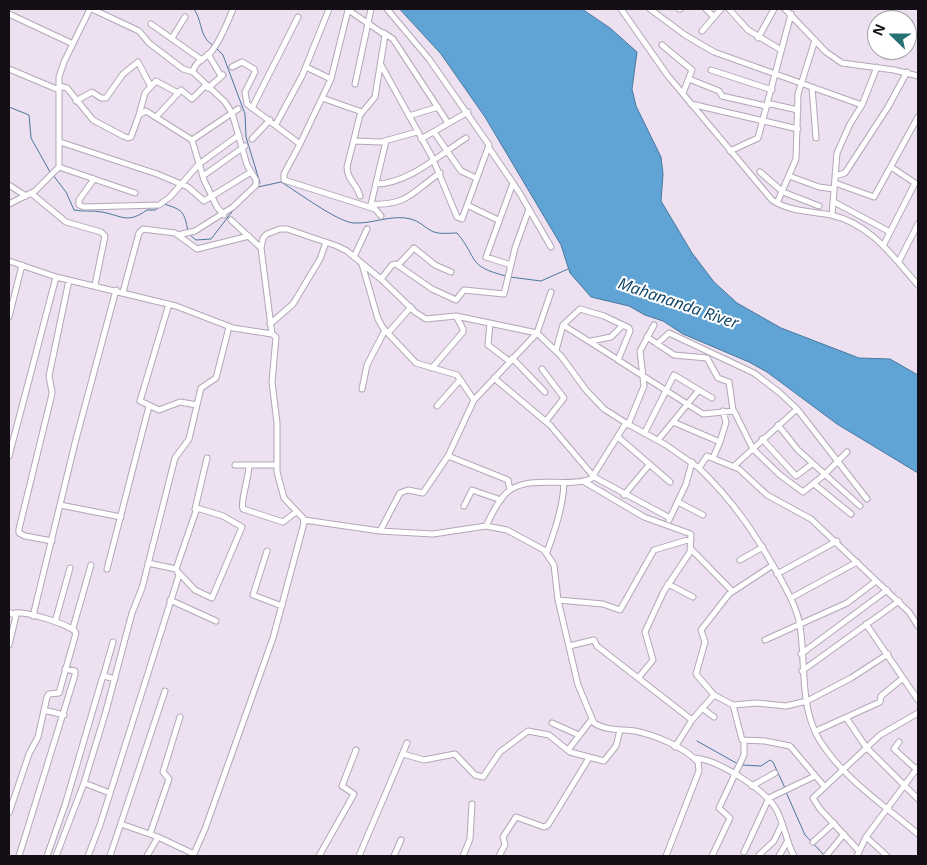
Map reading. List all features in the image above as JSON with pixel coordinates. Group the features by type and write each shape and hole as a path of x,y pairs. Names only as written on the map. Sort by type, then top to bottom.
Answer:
{"street":[{"path":"9,204 28,195 48,180 58,169 60,70 91,9 139,31 149,43 186,71 192,72 225,102 232,113 251,172 256,180 255,188 233,207 189,233 178,235 145,229 140,231 123,292"},
{"path":"276,124 306,67 329,9"},
{"path":"440,173 420,190 398,203 373,207 284,180 284,174 331,79 347,9 393,39 448,124"},
{"path":"355,84 371,9"},
{"path":"387,9 430,59 468,112 529,209 550,248"},
{"path":"621,9 668,76 767,196 777,203 799,211 832,215 862,229 884,244 917,281"},
{"path":"650,9 685,35 714,52 862,105"},
{"path":"706,9 714,17"},
{"path":"702,30 722,9"},
{"path":"729,9 758,38 781,50"},
{"path":"758,38 774,9"},
{"path":"784,9 826,52 842,62 907,72 918,76"},
{"path":"192,72 194,66 210,53 217,42 231,10"},
{"path":"9,14 73,44"},
{"path":"730,151 756,140 772,90 790,14"},
{"path":"172,38 184,16"},
{"path":"252,108 298,17"},
{"path":"151,24 202,60"},
{"path":"360,196 358,188 349,179 347,172 362,112 374,101 381,66 384,33"},
{"path":"777,203 796,159 799,92 815,40"},
{"path":"662,45 692,69 683,94"},
{"path":"157,116 178,93 183,90 192,99 222,75 210,53"},
{"path":"76,101 92,92 101,98 106,98 123,74 138,62 150,85"},
{"path":"232,67 242,62 254,69 255,72 245,92 246,104 276,124 300,144"},
{"path":"381,66 433,159 458,218 462,218 489,148"},
{"path":"306,67 331,79"},
{"path":"832,215 837,154 850,124 862,105 877,67"},
{"path":"9,70 59,88 67,88 76,101 99,125 128,138 134,132 142,100 150,85 158,80 166,89 174,89 178,93"},
{"path":"711,70 772,90"},
{"path":"835,176 845,173 907,72"},
{"path":"689,79 718,91 722,96 766,106 771,104 798,110"},
{"path":"812,87 816,138"},
{"path":"322,98 362,112"},
{"path":"691,104 798,130"},
{"path":"409,116 438,107"},
{"path":"192,140 238,109"},
{"path":"139,115 146,111 157,116 192,140 203,176 212,197 223,214"},
{"path":"422,139 468,112"},
{"path":"789,176 818,187 834,186 874,197 918,117"},
{"path":"252,139 270,120"},
{"path":"354,141 386,141 417,132"},
{"path":"434,132 448,149 461,171 476,178"},
{"path":"94,179 79,200 79,205 84,207 159,205 199,164 239,135"},
{"path":"376,184 387,184 395,181 466,138"},
{"path":"381,216 373,207 376,184 386,141"},
{"path":"60,142 181,184 192,189 202,200 212,197 251,172"},
{"path":"203,176 244,147"},
{"path":"884,244 917,183 891,167"},
{"path":"58,169 135,193"},
{"path":"760,172 783,192 820,206"},
{"path":"511,265 486,258 498,220 513,183"},
{"path":"9,186 28,195 66,222 101,232 105,236 95,286"},
{"path":"834,202 890,232"},
{"path":"467,205 498,220"},
{"path":"398,265 430,288 456,300 464,290 504,294 529,209"},
{"path":"231,220 261,248"},
{"path":"899,261 918,224"},
{"path":"272,334 261,248 263,238 280,229 287,229 343,249 381,279 426,319 456,316 536,333 556,350 596,401 627,424 645,432 692,462 729,498 763,547 791,598 800,626 802,671 807,701 816,731 842,769 918,834"},
{"path":"354,258 367,229"},
{"path":"178,235 188,245 197,249 248,236"},
{"path":"270,324 293,304 320,260 326,242"},
{"path":"381,279 393,265 398,265 414,248 436,265 451,272"},
{"path":"9,261 56,277 169,304 229,327 272,334 276,337 277,343 272,382 278,431 277,465 281,493 304,520 380,531 433,534 486,526 507,530 547,552 554,565 558,600 578,685 592,719 599,726 644,733 675,746 698,762 699,771 666,856"},
{"path":"361,264 378,319 386,332 412,360 421,366 454,374 474,400"},
{"path":"9,318 22,265"},
{"path":"9,456 56,277"},
{"path":"52,541 21,535 19,529 51,398 52,388 48,380 70,280"},
{"path":"33,616 74,443 116,290"},
{"path":"380,531 400,493 408,490 424,493 448,456 474,400 536,333 551,292"},
{"path":"169,304 140,398 142,403 162,410 180,402 197,405"},
{"path":"362,389 368,365 386,332 411,307"},
{"path":"556,350 563,325 580,309 604,316 630,330 617,359"},
{"path":"432,368 463,332 463,328 456,316"},
{"path":"490,323 488,345 511,360 546,392"},
{"path":"563,325 705,415 733,410"},
{"path":"591,341 611,338 623,325"},
{"path":"486,526 501,500 510,490 535,484 583,481 594,477 627,424 644,388 640,351 654,325"},
{"path":"56,856 84,782 115,679 132,614 142,588 175,458 189,439 203,386 211,383 216,378 229,327"},
{"path":"657,344 668,333 754,373 797,409 867,499"},
{"path":"647,337 674,355 707,358 718,378 729,382 733,410 752,449 780,475 804,492 847,452"},
{"path":"542,369 564,398 546,421"},
{"path":"645,432 675,374 712,398"},
{"path":"494,378 546,421 594,477 624,495 670,518"},
{"path":"437,406 460,380"},
{"path":"658,440 689,406 699,390"},
{"path":"107,569 149,406"},
{"path":"734,466 797,409"},
{"path":"713,458 726,422 723,411"},
{"path":"673,422 720,442"},
{"path":"778,425 812,464 860,506"},
{"path":"618,437 670,482"},
{"path":"762,439 796,476 812,464"},
{"path":"448,456 508,480 510,490"},
{"path":"699,468 705,456 734,466 767,495 811,520 837,541 887,590 909,612 918,626"},
{"path":"88,856 110,793 170,600 207,458"},
{"path":"667,526 686,484 692,462"},
{"path":"235,465 277,465"},
{"path":"249,465 249,478 241,504 242,509 283,522 296,512"},
{"path":"624,495 649,465"},
{"path":"583,481 644,517 689,532 691,549 668,584 645,634 653,661 639,677"},
{"path":"547,552 556,530 564,483"},
{"path":"814,484 851,514"},
{"path":"464,506 472,490 501,500"},
{"path":"678,502 703,515"},
{"path":"60,505 121,517"},
{"path":"148,563 177,570 196,590 212,598 242,528 218,514 200,508 195,510"},
{"path":"121,824 158,837 193,855 218,795 282,606 304,520"},
{"path":"558,600 603,604 620,610 655,549 691,539"},
{"path":"778,574 837,541"},
{"path":"740,560 763,547"},
{"path":"691,549 732,591"},
{"path":"267,551 253,595 282,606"},
{"path":"791,598 857,562"},
{"path":"9,813 29,754 38,737 48,695 59,693 75,637 73,628 91,565"},
{"path":"773,565 732,591 701,630 705,643 696,674 714,695 733,705 757,703 786,706 807,701 851,678 888,654"},
{"path":"55,622 70,568"},
{"path":"765,640 800,626 847,602 876,581"},
{"path":"668,584 693,597"},
{"path":"801,654 887,590"},
{"path":"170,600 216,621"},
{"path":"802,671 898,601"},
{"path":"12,612 73,628"},
{"path":"9,645 16,619 12,612"},
{"path":"866,624 918,700"},
{"path":"569,646 594,640 597,646 692,720"},
{"path":"47,856 65,804 113,642"},
{"path":"19,856 76,673 66,669"},
{"path":"103,677 115,679"},
{"path":"816,731 847,719 880,702 882,696 904,678"},
{"path":"110,856 165,691"},
{"path":"675,746 692,720 714,695"},
{"path":"733,705 741,739 765,741 788,746 824,786"},
{"path":"702,708 714,718"},
{"path":"44,710 64,714"},
{"path":"899,742 894,749 917,768 866,838 858,854 844,834 814,800 824,786 866,747 883,733 918,713"},
{"path":"150,834 169,779 163,772 180,717"},
{"path":"568,750 592,719"},
{"path":"847,719 866,747 918,799"},
{"path":"552,723 579,736"},
{"path":"403,754 424,760 455,754 475,775 483,777 500,752 528,731 549,735 568,750 604,762 616,746 620,730"},
{"path":"712,856 730,818 729,815 719,810 719,807 736,776 744,755 744,740"},
{"path":"359,856 407,743"},
{"path":"319,856 354,794 342,786 356,750"},
{"path":"499,856 505,845 503,837 516,817 544,827 548,825 589,758"},
{"path":"694,758 710,761 769,798 782,823 787,842 794,856"},
{"path":"752,786 775,772"},
{"path":"744,852 769,798 816,776"},
{"path":"84,782 110,793"},
{"path":"463,856 470,839 472,804"},
{"path":"759,855 774,841 782,823"},
{"path":"813,842 834,824"},
{"path":"826,856 844,834"},
{"path":"148,856 158,837"},
{"path":"866,838 887,856"},
{"path":"394,856 401,840"},
{"path":"779,856 787,842"}],"water":[{"name":"Mahananda River","path":"400,9 582,9 610,28 637,52 632,89 636,106 661,157 663,174 661,201 692,253 714,282 737,303 781,328 859,358 890,359 918,375 918,473 837,424 767,372 749,362 683,334 663,321 645,315 629,306 591,297 570,273 561,245 485,117 441,54"}],"waterway":[{"path":"194,9 203,34 209,43 214,46"},
{"path":"217,49 223,55 245,114 246,137 260,183"},
{"path":"9,107 29,115 31,138 50,172"},
{"path":"53,175 66,192 74,210 98,211 130,218 147,210 158,208"},
{"path":"258,187 281,182 338,218 354,223 404,218 416,221 436,233 457,233 479,265 506,276"},
{"path":"164,204 182,212 188,231"},
{"path":"189,234 196,240 211,239 235,208"},
{"path":"510,277 541,281 568,269"},
{"path":"697,741 738,764"},
{"path":"742,765 761,766 770,760 773,762 785,788"},
{"path":"786,792 805,835 825,856"}]}
